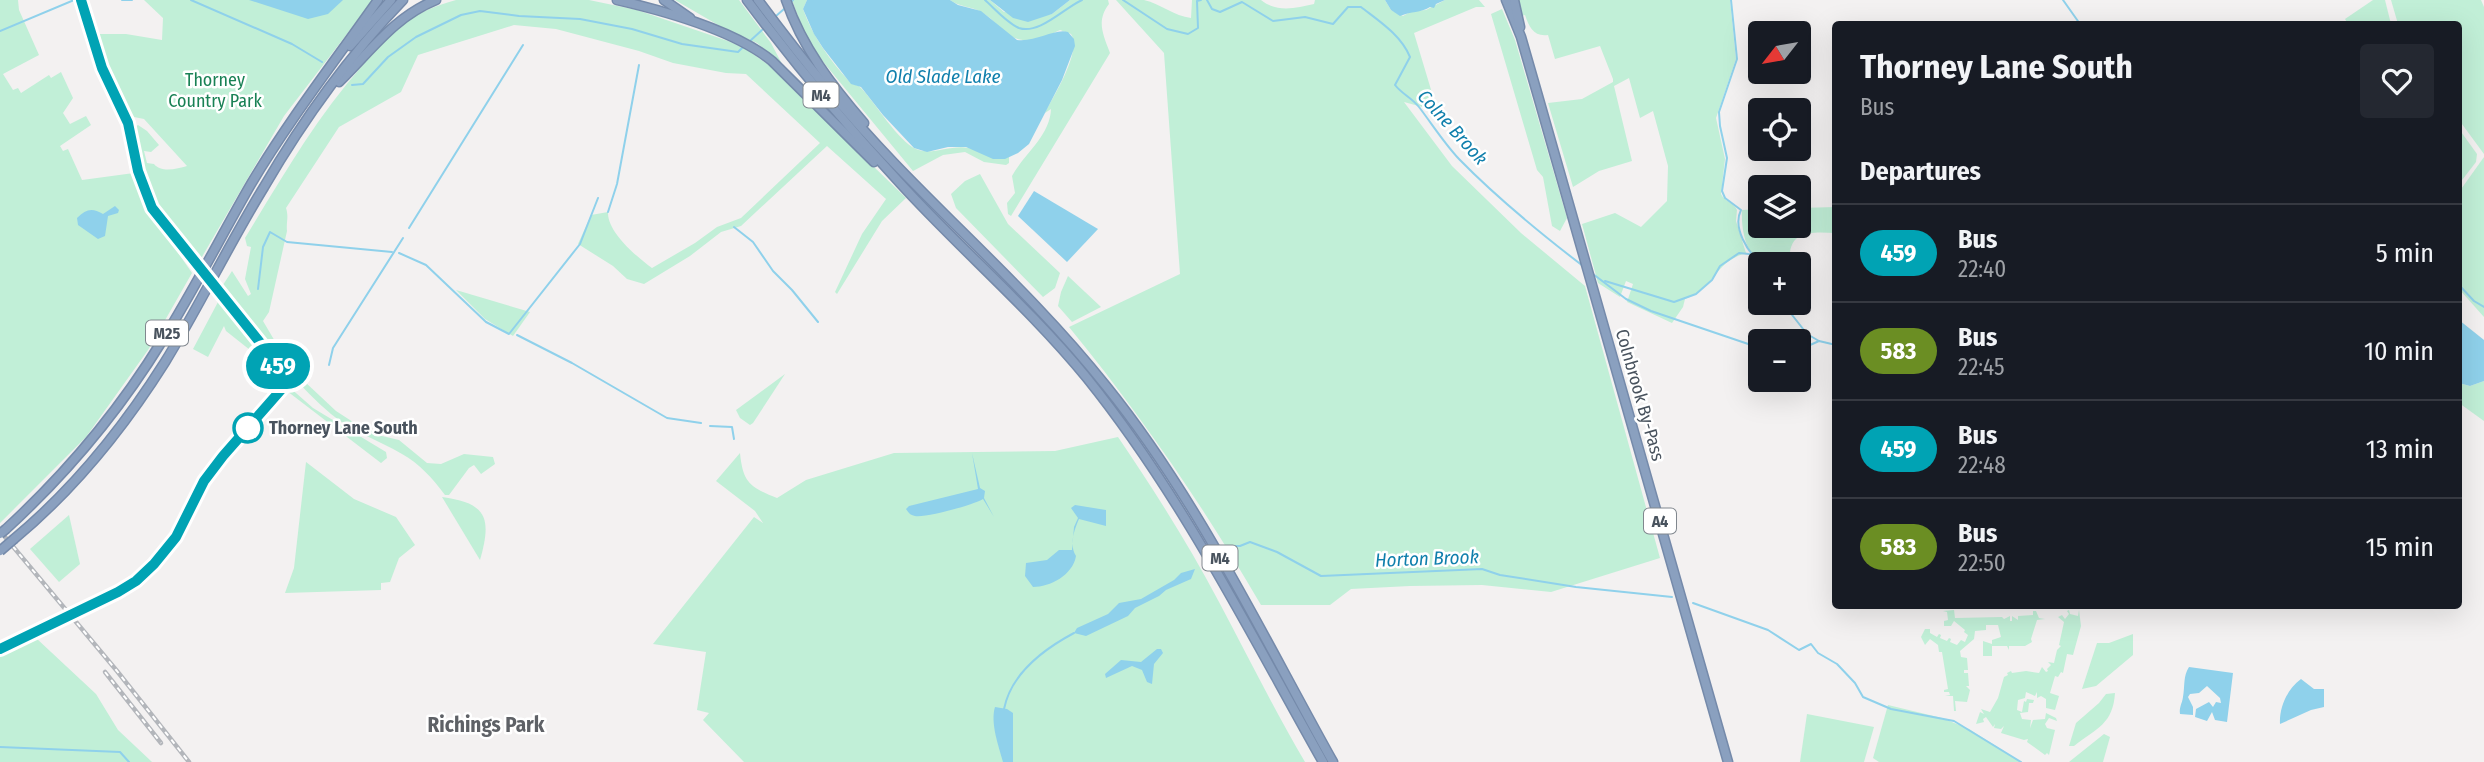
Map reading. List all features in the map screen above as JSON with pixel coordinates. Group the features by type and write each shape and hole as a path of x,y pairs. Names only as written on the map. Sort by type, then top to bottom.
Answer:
{"highway":[{"path":"335,61 378,0"},
{"name":"M25","path":"3,531 85,449 128,393 173,323 259,172 295,115 335,61 391,0"},
{"name":"M25","path":"0,551 72,483 135,406 182,333 275,168 345,66 403,0"},
{"path":"327,93 387,31 405,16 436,0"},
{"path":"617,0 708,27 736,38 763,54 901,185"},
{"path":"664,0 682,14 708,27"},
{"name":"M4","path":"747,0 826,101 901,185 1040,324 1087,378 1131,436 1182,512 1323,762"},
{"name":"M4","path":"758,0 845,109 1063,335 1133,422 1204,530 1333,762"},
{"path":"786,0 797,29 812,56 908,177"},
{"name":"Colnbrook By-Pass","path":"1507,0 1521,37 1728,762"},
{"name":"Colnbrook By-Pass","path":"1514,0 1521,37"}],"green space":[{"path":"0,0 18,0 19,10 39,55 3,74 13,90 18,88 21,93 49,75 51,78 61,72 73,98 63,113 70,124 86,116 91,125 60,146 63,151 68,149 82,180 134,173 145,205 192,273 148,350 86,437 0,523"},
{"name":"Thorney Country Park","path":"144,0 373,0 284,116 199,262 162,211 148,184 136,143 135,127 138,125 147,131 159,145 151,152 144,151 147,163 165,169 187,166 144,119 134,117 129,110 107,69 96,34 126,34 162,40 163,18"},
{"path":"456,0 589,0 637,10 728,41 746,49 770,66 906,198 882,221 837,294 835,292 862,234 886,199 827,146 741,226 721,232 690,256 644,284 627,279 613,266 578,244 591,215 608,212 612,228 618,236 652,268 717,227 741,218 820,143 746,74 673,63 556,29 514,25 418,55 401,92 339,127 286,208 287,231 269,312 263,321 286,360 304,381 336,411 353,422 382,436 399,440 427,463 441,464 464,454 493,457 495,464 481,474 474,465 469,468 449,495 445,495 431,477 414,462 348,426 315,400 221,288 232,271 248,296 251,294 245,279 251,247 247,246 245,238 300,149 345,86 397,28 422,12"},
{"path":"675,0 739,0 771,43 782,64 757,43 725,29"},
{"path":"792,0 807,0 803,9 816,38 828,56 849,81 862,89 909,145 922,151 969,148 992,157 1009,157 1009,163 1006,165 984,162 965,152 943,155 913,171 820,58 803,30"},
{"path":"950,0 990,0 1004,12 1044,15 1052,14 1070,0 1108,0 1102,22 1110,53 1011,216 1008,214 1007,203 1015,193 1012,176 1050,119 1051,109 1045,113 1070,62 1073,51 1071,34 1060,30 1038,39 1016,39 984,14"},
{"path":"1116,0 1144,0 1191,18 1192,0 1261,0 1274,7 1287,8 1314,4 1315,0 1385,0 1391,10 1403,16 1412,11 1426,10 1445,0 1479,0 1485,7 1476,7 1414,33 1432,93 1426,108 1404,102 1452,166 1521,233 1585,286 1660,558 1551,592 1482,585 1410,586 1351,589 1330,605 1261,605 1171,462 1069,327 1180,274 1164,53"},
{"path":"1518,0 1730,0 1736,59 1716,118 1725,159 1721,194 1737,210 1736,221 1746,253 1727,263 1703,288 1685,299 1672,323 1627,302 1633,284 1626,281 1620,297 1598,283 1582,224 1615,213 1641,227 1667,201 1668,166 1653,111 1640,118 1629,78 1614,86 1632,161 1599,171 1573,187 1548,103 1582,99 1613,82 1613,79 1600,46 1555,59 1548,35 1533,30 1525,15 1522,16"},
{"path":"2373,0 2385,0 2390,21 2346,21 2345,19"},
{"path":"2391,0 2481,0 2484,7 2484,154 2462,124 2462,21 2397,21"},
{"path":"1502,9 1515,40 1567,218 1560,231 1552,226 1543,177 1537,170 1491,14"},
{"path":"2462,133 2477,154 2476,162 2462,180"},
{"path":"2484,157 2484,317 2462,292 2462,188"},
{"path":"980,174 1008,224 1060,273 1055,288 1043,297 956,208 951,194 965,181"},
{"path":"1832,207 1832,233 1811,233 1811,208"},
{"path":"1742,210 1748,210 1748,238 1798,238 1790,252 1751,252 1742,225"},
{"path":"1068,276 1101,307 1072,322 1058,306"},
{"path":"456,290 530,312 513,336 485,319"},
{"path":"218,302 225,304 275,369 278,384 260,373 250,350 226,331 224,326 208,357 193,349"},
{"path":"785,374 753,423 750,425 740,418 736,410"},
{"path":"2484,381 2484,421 2462,405 2462,384 2470,386"},
{"path":"288,386 313,408 386,452 387,458 381,463 287,391"},
{"path":"1118,437 1196,560 1305,762 744,762 703,720 709,713 697,710 706,652 653,644 754,517 763,523 755,511 716,481 740,453 743,471 750,483 760,491 777,498 806,480 894,453 1055,451"},
{"path":"306,462 354,499 396,517 415,545 399,558 390,582 381,583 381,590 285,593 294,568"},
{"path":"442,497 469,503 482,515 485,533 480,560"},
{"path":"69,515 80,564 59,582 30,549"},
{"path":"1954,610 1955,618 2004,619 2010,616 2012,621 2012,616 2018,620 2018,616 2033,615 2033,611 2036,611 2039,618 2045,619 2037,620 2032,642 2025,646 2009,646 2009,650 2007,646 1992,646 1992,656 1983,656 1983,641 1992,644 1992,640 2001,637 1998,625 1986,625 1986,630 1975,631 1974,639 1960,651 1961,657 1967,658 1968,670 1964,670 1964,673 1968,673 1969,686 1966,686 1970,690 1967,702 1955,701 1956,711 1953,696 1945,696 1950,695 1949,692 1944,692 1948,689 1942,652 1939,652 1938,645 1930,639 1925,645 1921,637 1925,629 1930,629 1930,633 1937,637 1939,634 1940,638 1947,641 1949,638 1950,642 1957,645 1961,640 1965,642 1968,635 1954,621 1951,626 1944,626 1944,621 1948,620 1947,612 1943,611"},
{"path":"2069,610 2070,614 2078,616 2079,610 2081,626 2073,655 2067,654 2063,673 2055,676 2050,693 2059,696 2055,710 2046,708 2046,699 2041,696 2037,698 2037,692 2035,696 2026,692 2025,698 2018,700 2017,710 2022,712 2024,701 2034,700 2029,703 2028,712 2020,713 2022,719 2031,720 2030,728 2033,720 2045,719 2046,713 2056,718 2057,721 2049,718 2045,724 2047,728 2055,730 2049,755 2027,742 2028,739 2001,733 2004,726 2001,729 1994,728 1995,724 1993,727 1986,717 1984,722 1976,724 1980,712 1984,714 1981,709 1990,712 2007,673 2039,673 2042,667 2048,671 2051,665 2048,662 2054,663 2057,650 2061,646 2059,645 2064,622 2058,617 2062,615 2065,619"},
{"path":"2133,634 2133,655 2096,686 2082,689 2097,643 2109,643"},
{"path":"36,638 96,694 118,730 152,762 0,762 0,655"},
{"path":"2115,693 2107,719 2074,746 2069,746 2076,723 2106,694"},
{"path":"1888,705 1942,718 1969,729 2021,762 1879,762 1873,758"},
{"path":"1807,714 1874,727 1864,762 1800,762"},
{"path":"2104,734 2110,737 2103,762 2069,762"}],"water":[{"path":"249,0 343,0 328,14 308,19"},
{"name":"Old Slade Lake","path":"807,0 950,0 981,11 1017,40 1063,31 1068,32 1074,39 1075,46 1062,80 1029,144 1018,153 1005,159 993,159 966,147 948,147 927,152 914,148 861,87 851,84 814,34 803,9"},
{"path":"990,0 1070,0 1052,14 1028,22 1013,18"},
{"path":"1385,0 1445,0 1434,8 1400,16 1391,10"},
{"path":"1034,191 1098,229 1067,262 1018,216"},
{"path":"115,206 119,210 118,213 108,216 105,236 98,239 78,225 77,218 86,211 103,214"},
{"path":"2462,322 2484,340 2484,381 2470,386 2462,384"},
{"path":"972,453 980,488 985,491 984,498 994,517 983,499 929,515 915,516 909,513 906,509 909,506 978,489"},
{"path":"1075,505 1106,510 1106,526 1079,519 1073,537 1078,518 1071,508"},
{"path":"1073,543 1076,556 1066,574 1046,585 1033,587 1025,576 1026,563 1047,560 1059,550 1072,550"},
{"path":"1195,569 1191,579 1135,608 1128,616 1086,636 1074,633 1077,628 1108,614 1119,603 1141,599 1181,573"},
{"path":"1157,649 1161,649 1163,653 1154,664 1152,684 1147,682 1142,670 1132,666 1106,678 1105,674 1121,660 1141,662"},
{"path":"2189,667 2233,673 2227,722 2215,720 2212,712 2207,721 2195,717 2196,709 2209,702 2213,707 2216,702 2221,703 2220,698 2207,686 2188,697 2193,707 2193,715 2180,714"},
{"path":"2301,679 2314,689 2324,689 2324,707 2280,724 2285,699"},
{"path":"995,707 1013,713 1013,762 1003,762 994,727"}],"waterway":[{"name":"Colne Brook","path":"0,31 74,0"},
{"name":"Colne Brook","path":"122,0 132,0"},
{"name":"Colne Brook","path":"191,0 292,44 322,62"},
{"name":"Colne Brook","path":"985,0 1010,23 1027,29 1043,24 1082,0"},
{"name":"Colne Brook","path":"1123,0 1167,29 1188,34 1198,28 1197,1 1201,0"},
{"name":"Colne Brook","path":"1207,0 1212,9 1220,12 1242,2 1273,21 1305,17 1333,24 1348,7 1361,7 1395,35 1406,49 1410,57 1395,85 1416,104 1448,147 1519,215 1583,266"},
{"path":"1731,0 1737,59 1719,112 1727,158 1722,191 1725,198 1741,210 1738,224 1750,252"},
{"path":"2063,0 2078,21"},
{"name":"Colne Brook","path":"776,16 784,9"},
{"name":"Colne Brook","path":"352,85 363,84 388,57 416,37 461,15 480,11 580,19 632,29 682,44 738,52 742,48"},
{"name":"Colne Brook","path":"750,41 762,30"},
{"path":"409,228 523,45"},
{"path":"608,212 617,184 639,65"},
{"path":"399,253 426,265 486,322 509,334 580,244 598,198"},
{"path":"734,227 753,242 773,271 818,322"},
{"path":"258,289 263,247 270,232 287,242 392,252"},
{"path":"329,365 333,348 403,238"},
{"path":"1605,281 1674,302 1696,294 1712,280 1720,266 1739,253 1748,254"},
{"name":"Colne Brook","path":"1593,274 1626,299 1651,311 1748,344"},
{"name":"Colne Brook","path":"2462,288 2484,307"},
{"path":"1792,315 1807,334 1819,341"},
{"path":"517,335 572,363 667,418 701,423"},
{"name":"Colne Brook","path":"1811,345 1819,341 1832,344"},
{"path":"710,426 732,427 734,439"},
{"name":"Horton Brook","path":"1231,546 1250,542 1277,552 1321,576 1482,569 1500,575 1576,587 1672,597"},
{"name":"Horton Brook","path":"1693,603 1768,630 1799,650 1811,644 1818,653 1837,664 1855,683 1863,697 1891,709 1954,721 2021,762"},
{"name":"Horton Brook","path":"1004,709 1014,685 1030,664 1074,633"},
{"path":"0,747 120,752 129,762"}],"railway":[{"path":"0,531 189,762"},
{"path":"105,672 161,743"}],"bus line":[{"name":"459","path":"0,649 107,598 136,581 176,537 204,481 223,456 287,383 278,365 152,208 138,171 128,123 102,68 81,0"}],"place":[{"name":"Thorney Lane South","path":"248,428"}],"district":[{"name":"Richings Park","path":"486,725"}]}
